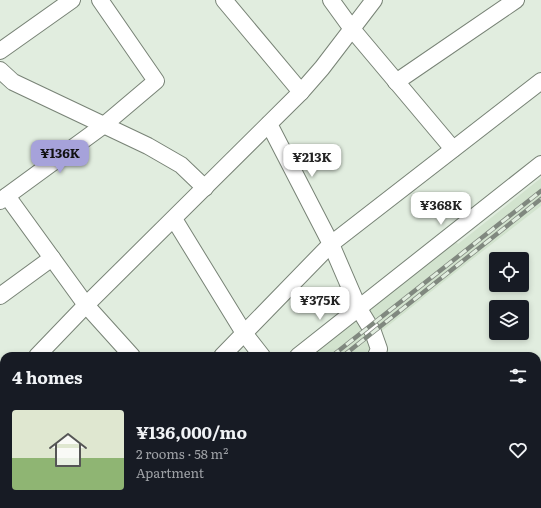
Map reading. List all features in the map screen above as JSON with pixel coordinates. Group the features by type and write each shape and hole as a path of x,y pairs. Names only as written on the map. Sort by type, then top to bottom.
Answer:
{"street":[{"path":"0,51 72,0"},
{"path":"100,0 156,81 104,125 4,198 52,258 86,305 128,352"},
{"path":"224,0 301,92"},
{"path":"331,0 352,29 453,150"},
{"path":"41,352 86,305 301,92 322,68 374,0"},
{"path":"396,82 516,0"},
{"path":"0,70 13,82 148,146 181,165 205,188"},
{"path":"226,352 331,244 541,81"},
{"path":"269,124 331,244 359,309 377,342 379,349 378,352"},
{"path":"303,352 541,164"},
{"path":"174,219 244,333 259,352"},
{"path":"0,296 52,258"}],"shaded area":[{"path":"541,178 541,206 379,333 363,310 453,238 458,244"},
{"path":"358,314 370,337 371,352 313,352"}],"railway":[{"path":"337,352 541,191"},
{"path":"348,352 541,199"}]}
